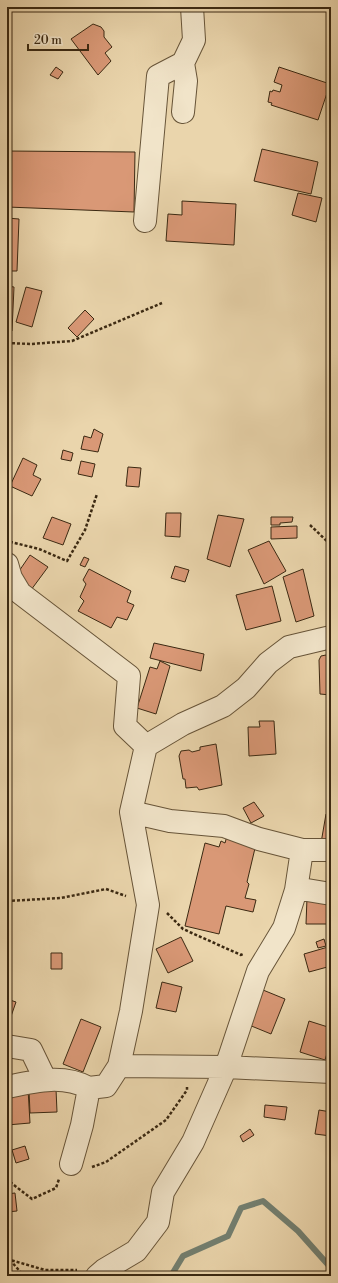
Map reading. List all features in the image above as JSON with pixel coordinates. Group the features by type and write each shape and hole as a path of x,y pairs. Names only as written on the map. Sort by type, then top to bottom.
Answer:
{"street":[{"path":"183,112 186,81 183,63 194,40 192,7"},
{"path":"145,221 158,76 183,63"},
{"path":"7,564 11,578 20,592 129,676 125,726 146,746"},
{"path":"7,1087 45,1079 79,1083 89,1088 106,1086 119,1066 131,1012 147,902 131,812 146,746 183,724 223,706 246,688 268,663 289,647 331,637"},
{"path":"131,812 170,821 224,826 259,839 302,850 331,850"},
{"path":"100,1273 136,1251 158,1222 163,1192 193,1142 226,1067 258,971 284,928 296,890 302,850"},
{"path":"296,890 307,890 331,894"},
{"path":"7,1046 31,1050 45,1079"},
{"path":"119,1066 226,1067 331,1072"},
{"path":"79,1167 82,1125 89,1088"}],"path":[{"path":"7,343 31,344 72,341 162,302"},
{"path":"7,543 7,541 39,549 67,561 86,530 97,494"},
{"path":"310,525 331,545"},
{"path":"7,901 61,898 106,888 147,902 170,915 183,929 241,955 248,952"},
{"path":"10,1182 32,1199 56,1188 64,1168 106,1162 166,1120 187,1090 192,1067"},
{"path":"8,1259 45,1270 100,1273"},
{"path":"8,1259 24,1276"}],"building":[{"path":"93,24 101,27 104,31 104,37 112,47 105,53 111,61 98,75 71,39"},
{"path":"56,67 63,72 58,79 50,75"},
{"path":"279,67 330,84 318,120 271,105 272,103 268,102 270,91 272,92 273,90 280,92 282,85 274,82"},
{"path":"262,149 318,162 311,194 254,181"},
{"path":"7,151 135,152 134,212 7,207"},
{"path":"298,193 322,198 316,222 292,215"},
{"path":"182,201 236,204 234,245 166,241 168,214 182,215"},
{"path":"7,218 19,219 17,271 7,271"},
{"path":"7,286 14,287 12,331 7,330"},
{"path":"26,287 42,291 32,327 16,322"},
{"path":"85,310 94,319 77,337 68,328"},
{"path":"94,429 103,434 98,452 81,449 84,436 91,438"},
{"path":"63,450 73,453 71,461 61,459"},
{"path":"23,458 37,465 33,475 41,479 32,496 10,486"},
{"path":"81,461 95,464 92,477 78,474"},
{"path":"128,467 141,468 139,487 126,486"},
{"path":"166,513 181,513 180,537 165,536"},
{"path":"218,515 244,519 230,567 207,559"},
{"path":"52,517 71,524 63,545 43,538"},
{"path":"271,517 293,517 292,522 280,523 280,525 271,525"},
{"path":"297,526 297,538 271,539 271,527"},
{"path":"269,541 286,571 264,584 248,550"},
{"path":"30,555 48,567 31,590 15,577"},
{"path":"84,557 89,559 85,567 80,565"},
{"path":"175,566 189,570 185,582 171,578"},
{"path":"89,569 131,591 127,602 134,605 127,620 117,617 111,628 78,611 84,601 80,597 86,584 83,580"},
{"path":"303,569 314,616 296,622 283,577"},
{"path":"272,586 281,621 246,630 236,595"},
{"path":"154,643 204,654 201,671 150,658"},
{"path":"326,655 331,659 331,695 320,694 319,660 321,656"},
{"path":"160,661 170,666 156,714 137,708 150,667 157,669"},
{"path":"259,721 274,721 276,754 249,756 248,727 260,727"},
{"path":"216,744 222,785 199,790 197,787 186,788 179,756 181,751 189,750 192,752 200,750 200,747"},
{"path":"254,802 264,816 251,823 243,808"},
{"path":"326,814 331,815 331,845 321,843"},
{"path":"227,836 256,844 247,882 249,884 245,898 256,900 253,912 226,906 219,934 185,926 205,843 219,847 221,841 225,843"},
{"path":"307,898 331,898 331,924 306,924"},
{"path":"181,937 193,961 168,973 156,949"},
{"path":"324,939 326,946 318,948 316,942"},
{"path":"328,947 331,956 331,966 309,972 304,954"},
{"path":"51,953 62,953 62,969 51,969"},
{"path":"162,982 182,987 176,1012 156,1008"},
{"path":"263,990 285,999 271,1034 249,1025"},
{"path":"7,999 16,1002 8,1025 7,1025"},
{"path":"81,1019 101,1027 83,1072 63,1064"},
{"path":"309,1021 331,1028 331,1040 325,1060 300,1052"},
{"path":"28,1089 30,1123 7,1125 7,1090"},
{"path":"56,1089 57,1112 30,1113 29,1090"},
{"path":"265,1105 287,1107 285,1120 264,1117"},
{"path":"319,1110 331,1112 331,1136 315,1134"},
{"path":"250,1129 254,1135 243,1142 240,1136"},
{"path":"25,1146 29,1159 16,1163 12,1150"},
{"path":"15,1193 17,1211 7,1212 7,1194"}],"waterway":[{"path":"171,1276 183,1256 228,1236 241,1208 263,1201 298,1231 331,1268"}]}
